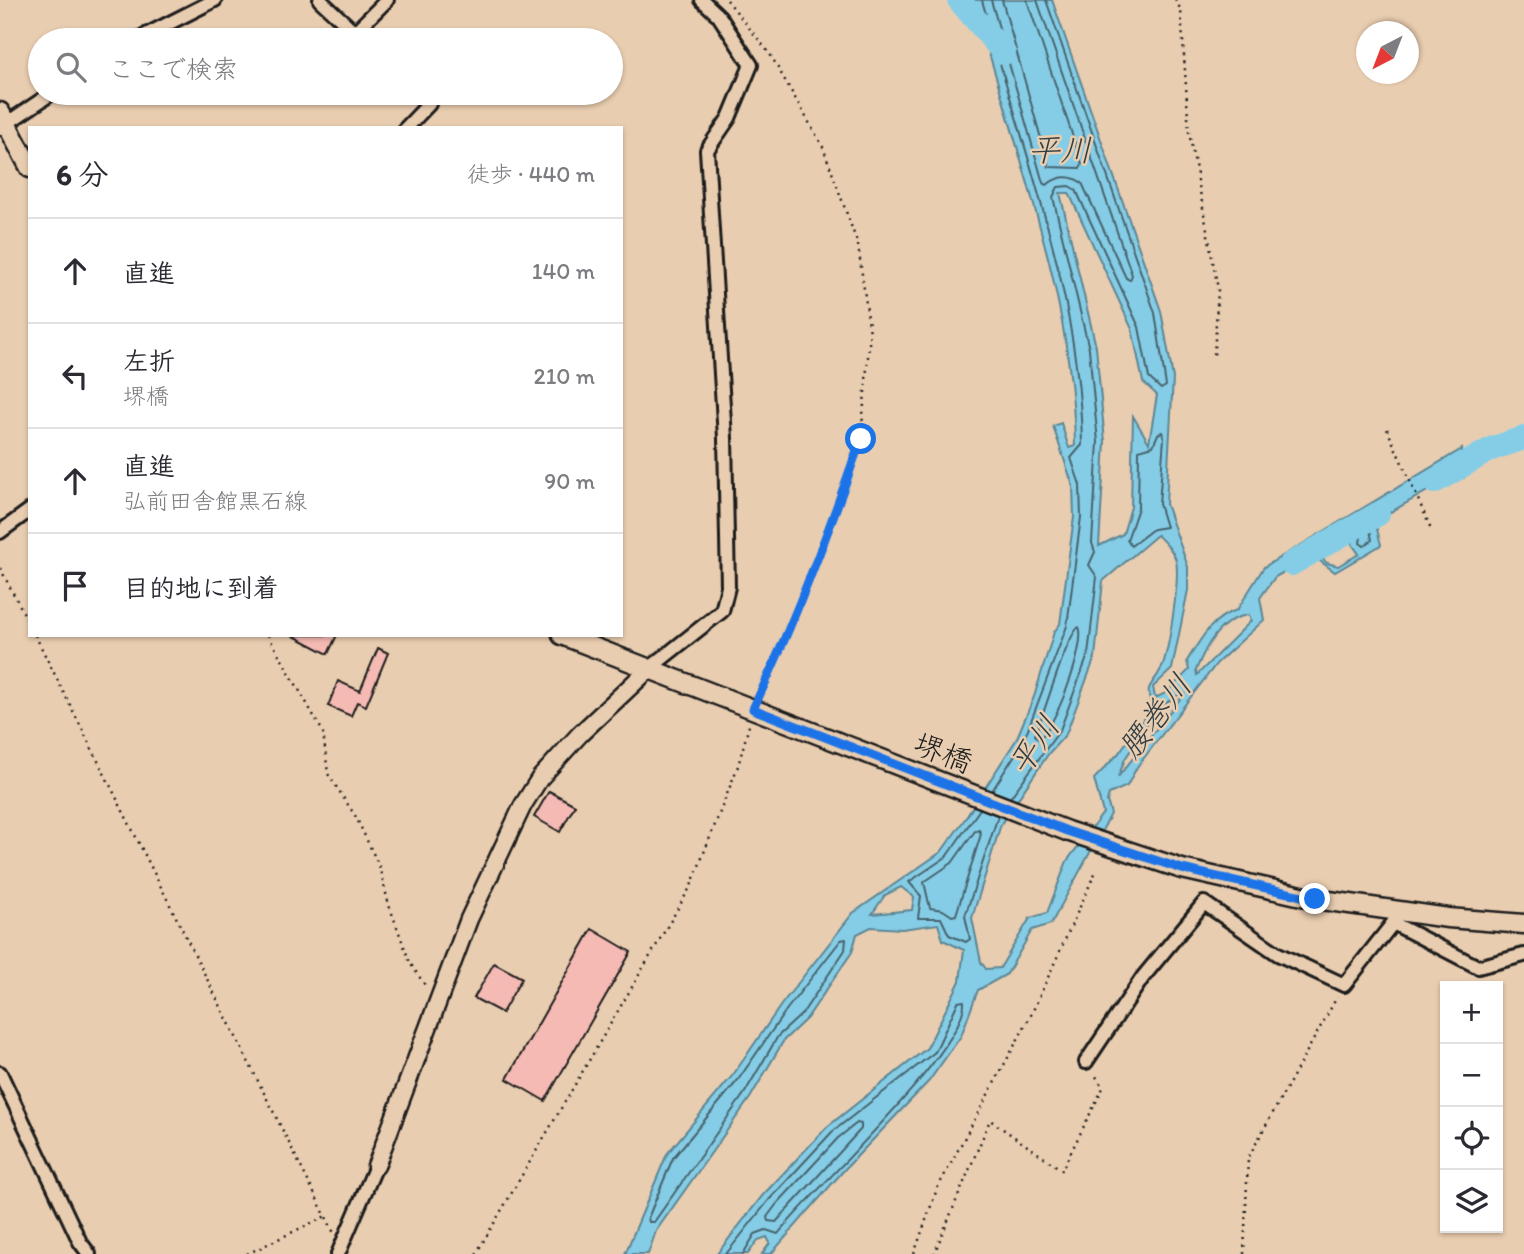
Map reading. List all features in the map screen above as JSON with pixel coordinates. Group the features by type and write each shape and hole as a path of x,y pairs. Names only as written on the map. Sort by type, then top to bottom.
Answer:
{"main road":[{"path":"2,121 28,165"},
{"name":"堺橋","path":"567,637 1067,831 1142,856 1222,879 1396,917 1524,924"}],"street":[{"path":"160,28 215,0"},
{"path":"320,0 350,28"},
{"path":"365,28 387,0"},
{"path":"339,1250 376,1166 469,919 534,787 580,734 650,668 722,611 728,587 724,438 707,150 729,118 751,65 719,16 702,0"},
{"path":"2,121 31,105"},
{"path":"408,126 428,105"},
{"path":"0,532 28,511"},
{"path":"1086,1062 1143,978 1204,904 1278,954 1344,985 1396,917 1478,967 1524,955"},
{"path":"0,1073 80,1242 89,1254"}],"path":[{"path":"476,1254 691,886 810,582 861,439 870,333 858,244 823,147 770,54 727,0"},
{"path":"1175,0 1181,10 1189,132 1218,289 1214,356"},
{"path":"1387,429 1432,531"},
{"path":"0,568 28,621"},
{"path":"36,637 326,1216 339,1250"},
{"path":"269,637 323,732 328,774 356,817 379,866 389,905 410,963 420,983 440,999"},
{"path":"914,1254 937,1189 1042,993 1097,869"},
{"path":"1244,1254 1248,1158 1344,985"},
{"path":"934,1254 990,1120 1062,1170 1103,1088 1086,1062"},
{"path":"247,1254 326,1216"}],"water":[{"path":"974,0 1052,0 1161,311 1173,378 1166,504 1188,567 1188,590 1172,669 1153,687 1155,698 1166,693 1189,670 1187,661 1202,637 1220,618 1237,610 1264,567 1462,449 1464,478 1445,481 1375,521 1381,545 1335,572 1313,556 1275,577 1260,598 1264,620 1217,663 1137,767 1127,786 1109,794 1107,801 1111,814 1051,924 1032,930 1007,974 978,990 961,1036 929,1081 844,1170 771,1254 762,1254 770,1243 767,1237 758,1240 748,1254 717,1254 763,1195 827,1127 927,1048 960,981 964,950 943,940 938,924 902,929 871,927 857,934 852,952 807,1018 784,1040 750,1098 656,1231 648,1254 625,1254 667,1154 733,1075 781,1005 853,913 941,852 967,816 1016,740 1034,697 1054,632 1060,624 1074,517 1073,486 1053,426 1061,423 1069,448 1075,446 1072,389 1052,276 1023,165","holes":["1060,193 1069,193 1132,329 1143,382 1157,395 1149,443 1133,416 1131,507 1123,534 1099,546 1105,442 1096,347","1345,527 1355,532 1352,544 1359,554 1338,566 1327,563 1317,554 1320,543","1157,535 1175,557 1177,570 1164,660 1149,689 1152,707 1118,754 1094,779 1103,813 1067,861 1047,913 1030,918 1000,968 986,969 981,962 972,918 1001,824 1049,753 1066,734 1095,657 1103,581","1249,615 1251,621 1197,675 1196,670 1204,652 1215,635 1230,621","1181,693 1184,694 1118,777 1125,759 1157,709","901,887 914,897 912,910 872,914 885,895"]}],"building":[{"path":"296,637 336,637 328,654"},
{"path":"378,648 388,653 366,706 357,702 351,716 328,706 338,681 360,691"},
{"path":"549,791 575,805 560,832 534,817"},
{"path":"592,929 631,952 545,1101 507,1079"},
{"path":"494,963 522,978 502,1013 474,998"}],"waterway":[{"name":"平川","path":"959,0 1004,53"},
{"name":"腰巻川","path":"1434,482 1491,449 1524,438"},
{"name":"腰巻川","path":"1291,564 1378,514"}],"route":[{"path":"861,439 790,631 753,709 1067,831 1182,869 1315,899"}]}
